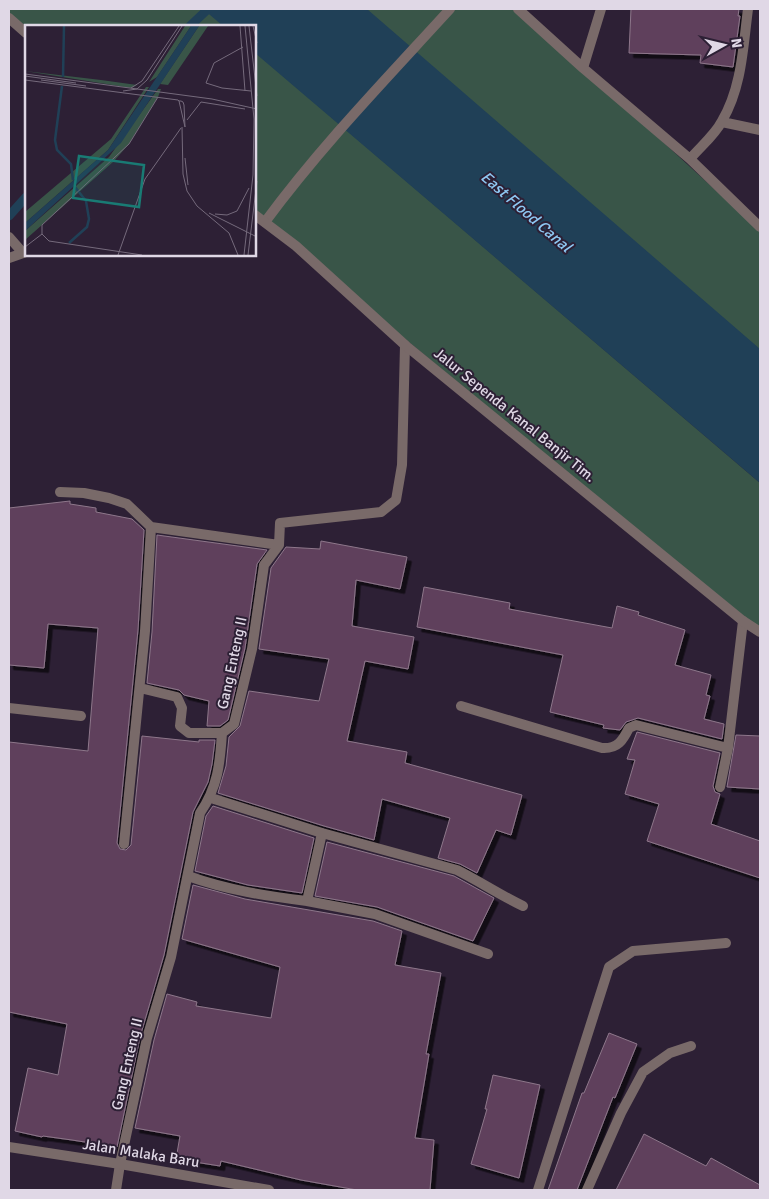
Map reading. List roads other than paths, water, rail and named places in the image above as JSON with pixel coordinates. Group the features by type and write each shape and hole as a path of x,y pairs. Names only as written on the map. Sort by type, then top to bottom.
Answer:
{"street":[{"path":"265,222 343,127 450,9"},
{"path":"518,9 583,68 690,159 760,228"},
{"path":"583,68 601,9"},
{"path":"690,159 722,122 734,95 740,69 748,9"},
{"path":"9,18 25,32"},
{"path":"722,122 760,130"},
{"name":"Jalur Sependa Kanal Banjir Tim.","path":"256,216 296,246 405,345 743,621 760,632"},
{"path":"9,237 25,252 9,258"},
{"name":"Gang Enteng II","path":"116,1190 147,1038 171,957 200,812 211,798 219,766 222,732 234,724 252,649 264,565 279,545 280,523 381,512 396,500 402,465 405,345"},
{"path":"60,492 84,493 127,504 151,527 279,545"},
{"path":"124,844 140,688 151,527"},
{"path":"720,787 728,748 743,621"},
{"path":"140,688 177,697 182,708 180,726 184,730 189,732 222,732"},
{"path":"461,706 602,748 609,748 620,744 629,728 636,725 728,748"},
{"path":"9,708 81,716"},
{"path":"211,798 322,833 457,870 523,906"},
{"path":"307,902 322,833"},
{"path":"188,876 255,895 375,914 488,954"},
{"path":"538,1190 608,967 633,951 726,943"},
{"path":"587,1190 621,1113 643,1072 670,1053 691,1046"},
{"name":"Jalan Malaka Baru","path":"9,1147 269,1190"}],"water":[{"name":"East Flood Canal","path":"203,9 367,9 760,349 760,483 256,54 256,25 222,25"}],"waterway":[{"path":"191,25 208,9"},
{"path":"9,216 25,198"}]}
